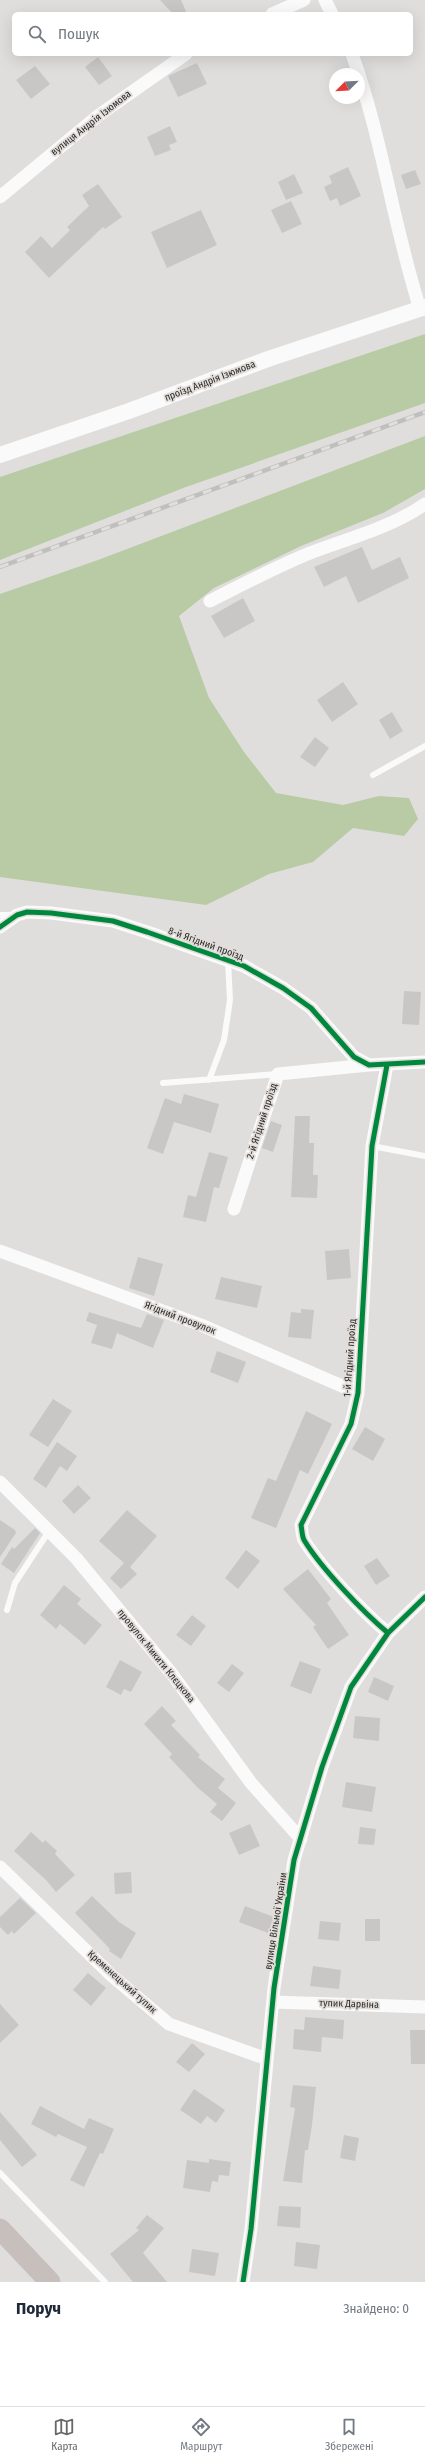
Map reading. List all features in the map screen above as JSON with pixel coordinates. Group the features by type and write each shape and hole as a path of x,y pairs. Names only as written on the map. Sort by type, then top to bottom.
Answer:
{"highway":[{"path":"0,2229 50,2282"}],"street":[{"path":"277,12 304,0"},
{"path":"325,0 331,12"},
{"name":"вулиця Андрія Ізюмова","path":"0,196 99,115 183,56"},
{"name":"проїзд Андрія Ізюмова","path":"0,455 129,411 268,359 422,308 406,265 377,132 353,56"},
{"path":"210,602 249,580 306,555 370,532 412,513 425,504"},
{"name":"8-й Ягідний проїзд","path":"0,927 17,915 27,912 51,912 113,921 244,966 283,988 310,1008 354,1057 369,1066"},
{"path":"369,1066 425,1062"},
{"name":"1-й Ягідний проїзд","path":"387,1064 372,1146 358,1393 351,1424 301,1525 303,1539 319,1559 374,1621 388,1633"},
{"name":"2-й Ягідний проїзд","path":"234,1209 278,1074 369,1066"},
{"name":"Ягідний провулок","path":"0,1252 201,1325 358,1393"},
{"name":"провулок Микити Клєцкова","path":"0,1482 76,1558 172,1674 251,1783 301,1839"},
{"name":"вулиця Вільної України","path":"243,2282 250,2229 273,2002 294,1860 322,1767 351,1687 388,1633 425,1597"},
{"name":"Кременецький тупик","path":"0,1867 111,1975 169,2024 267,2059"},
{"name":"тупик Дарвіна","path":"273,2002 425,2007"}],"lane":[{"path":"373,775 425,746"},
{"path":"0,915 17,915"},
{"path":"209,1080 224,1040 230,1000 228,961"},
{"path":"163,1083 278,1074"},
{"path":"372,1146 425,1156"},
{"path":"7,1610 16,1583 49,1531"},
{"path":"0,2173 105,2282"}],"green space":[{"path":"425,334 425,403 186,487 0,560 0,477"},
{"path":"425,436 425,489 383,513 301,546 214,588 179,616 209,698 244,752 276,793 343,805 379,796 409,798 418,819 404,836 353,828 313,862 269,874 206,905 0,877 0,594 98,560"}],"building":[{"path":"160,0 181,0 186,12 171,12"},
{"path":"98,57 112,76 99,85 85,67"},
{"path":"197,63 207,84 178,97 168,76"},
{"path":"35,66 50,84 31,99 16,80"},
{"path":"170,126 177,142 169,145 171,150 155,156 147,137"},
{"path":"348,167 361,196 340,206 337,198 330,201 324,187 332,183 329,176"},
{"path":"415,170 421,184 406,189 401,175"},
{"path":"294,174 303,193 286,200 278,182"},
{"path":"98,184 122,217 105,229 103,227 49,278 25,252 41,236 52,248 70,230 67,227 89,206 82,195"},
{"path":"291,201 302,224 282,233 271,210"},
{"path":"201,210 217,245 167,268 151,232"},
{"path":"362,547 372,570 400,557 409,578 358,603 346,576 324,587 314,567"},
{"path":"243,598 255,621 224,638 211,616"},
{"path":"343,682 358,704 332,722 317,700"},
{"path":"392,712 403,731 390,739 379,720"},
{"path":"315,737 329,748 315,767 300,757"},
{"path":"404,991 421,992 419,1025 402,1024"},
{"path":"184,1094 219,1104 211,1133 174,1122 163,1154 147,1148 165,1098 181,1104"},
{"path":"295,1116 310,1116 309,1143 314,1143 313,1175 318,1175 317,1198 291,1197"},
{"path":"271,1121 282,1125 273,1152 262,1148"},
{"path":"209,1152 228,1157 219,1188 214,1187 206,1222 183,1217 188,1195 196,1197"},
{"path":"349,1249 351,1278 327,1280 325,1251"},
{"path":"138,1257 163,1264 154,1296 129,1288"},
{"path":"221,1277 262,1286 257,1308 215,1299"},
{"path":"301,1309 314,1310 311,1339 288,1337 291,1312 301,1313"},
{"path":"89,1312 141,1328 147,1314 164,1320 153,1348 117,1333 112,1349 91,1343 97,1325 86,1321"},
{"path":"217,1351 246,1362 238,1383 210,1372"},
{"path":"53,1399 72,1411 48,1447 29,1435"},
{"path":"306,1411 332,1424 308,1474 300,1470 276,1528 251,1518 268,1478 276,1481"},
{"path":"365,1427 385,1439 373,1461 352,1449"},
{"path":"57,1442 77,1456 67,1471 60,1466 46,1488 33,1479"},
{"path":"78,1485 91,1498 74,1514 62,1501"},
{"path":"127,1510 157,1536 130,1567 137,1574 121,1589 110,1578 124,1563 99,1541"},
{"path":"0,1520 15,1530 16,1533 0,1557"},
{"path":"35,1528 40,1533 14,1573 1,1564 12,1547 14,1549"},
{"path":"246,1550 260,1561 238,1589 225,1578"},
{"path":"377,1558 390,1576 376,1585 364,1566"},
{"path":"308,1569 331,1599 327,1603 349,1635 328,1649 313,1627 316,1625 283,1589"},
{"path":"64,1585 81,1599 77,1604 102,1625 85,1645 60,1624 56,1629 40,1615"},
{"path":"192,1615 206,1626 191,1646 176,1635"},
{"path":"120,1660 142,1672 131,1692 124,1689 121,1695 106,1687"},
{"path":"300,1661 321,1669 311,1694 290,1686"},
{"path":"232,1664 244,1673 229,1692 217,1683"},
{"path":"374,1677 394,1686 388,1701 368,1692"},
{"path":"162,1706 176,1721 171,1725 200,1755 198,1757 225,1779 218,1788 236,1803 222,1821 210,1812 217,1804 197,1787 169,1757 172,1754 144,1724"},
{"path":"355,1716 380,1718 379,1741 353,1738"},
{"path":"346,1782 376,1787 372,1812 342,1807"},
{"path":"250,1824 260,1846 239,1855 229,1833"},
{"path":"360,1827 376,1829 374,1845 358,1844"},
{"path":"31,1832 43,1843 45,1840 57,1851 55,1854 75,1875 56,1892 46,1880 14,1851"},
{"path":"131,1872 132,1893 115,1894 114,1873"},
{"path":"92,1896 119,1922 136,1933 121,1959 109,1951 110,1949 75,1913"},
{"path":"20,1898 36,1913 14,1934 12,1931 8,1935 0,1927 0,1917"},
{"path":"245,1906 274,1917 268,1933 239,1922"},
{"path":"365,1919 380,1919 380,1941 365,1941"},
{"path":"320,1921 341,1923 339,1941 318,1939"},
{"path":"313,1966 341,1970 339,1989 310,1986"},
{"path":"88,1973 106,1988 91,2006 73,1990"},
{"path":"0,2004 19,2025 0,2043"},
{"path":"305,2017 344,2020 343,2039 322,2037 321,2052 293,2049 294,2029 304,2030"},
{"path":"410,2030 425,2030 425,2064 411,2064"},
{"path":"192,2043 205,2054 189,2072 176,2062"},
{"path":"293,2085 316,2087 308,2150 305,2150 302,2183 283,2181 295,2108 290,2107"},
{"path":"194,2089 225,2110 216,2123 207,2116 201,2124 180,2110"},
{"path":"40,2106 84,2129 89,2118 114,2129 103,2154 100,2153 84,2187 70,2180 87,2147 58,2134 56,2137 31,2124"},
{"path":"0,2112 37,2155 22,2167 0,2140"},
{"path":"344,2135 359,2138 355,2161 340,2158"},
{"path":"209,2159 231,2162 229,2176 219,2175 218,2182 212,2181 210,2192 183,2188 187,2160 209,2163"},
{"path":"279,2206 301,2207 300,2228 277,2226"},
{"path":"147,2215 164,2228 143,2253 167,2282 133,2282 110,2254 139,2230 136,2228"},
{"path":"296,2242 320,2245 317,2269 294,2266"},
{"path":"192,2249 219,2253 215,2276 189,2272"}],"railway":[{"path":"0,567 425,412"}],"cycle path":[{"path":"0,927 17,915 27,912 51,913 113,921 244,966 283,988 311,1008 354,1057 369,1065 425,1062"},
{"path":"387,1065 372,1146 358,1393 351,1424 301,1525 304,1540 331,1576 355,1602 388,1633"},
{"path":"243,2282 251,2229 274,1988 294,1860 322,1767 351,1687 388,1633 425,1597"}]}
